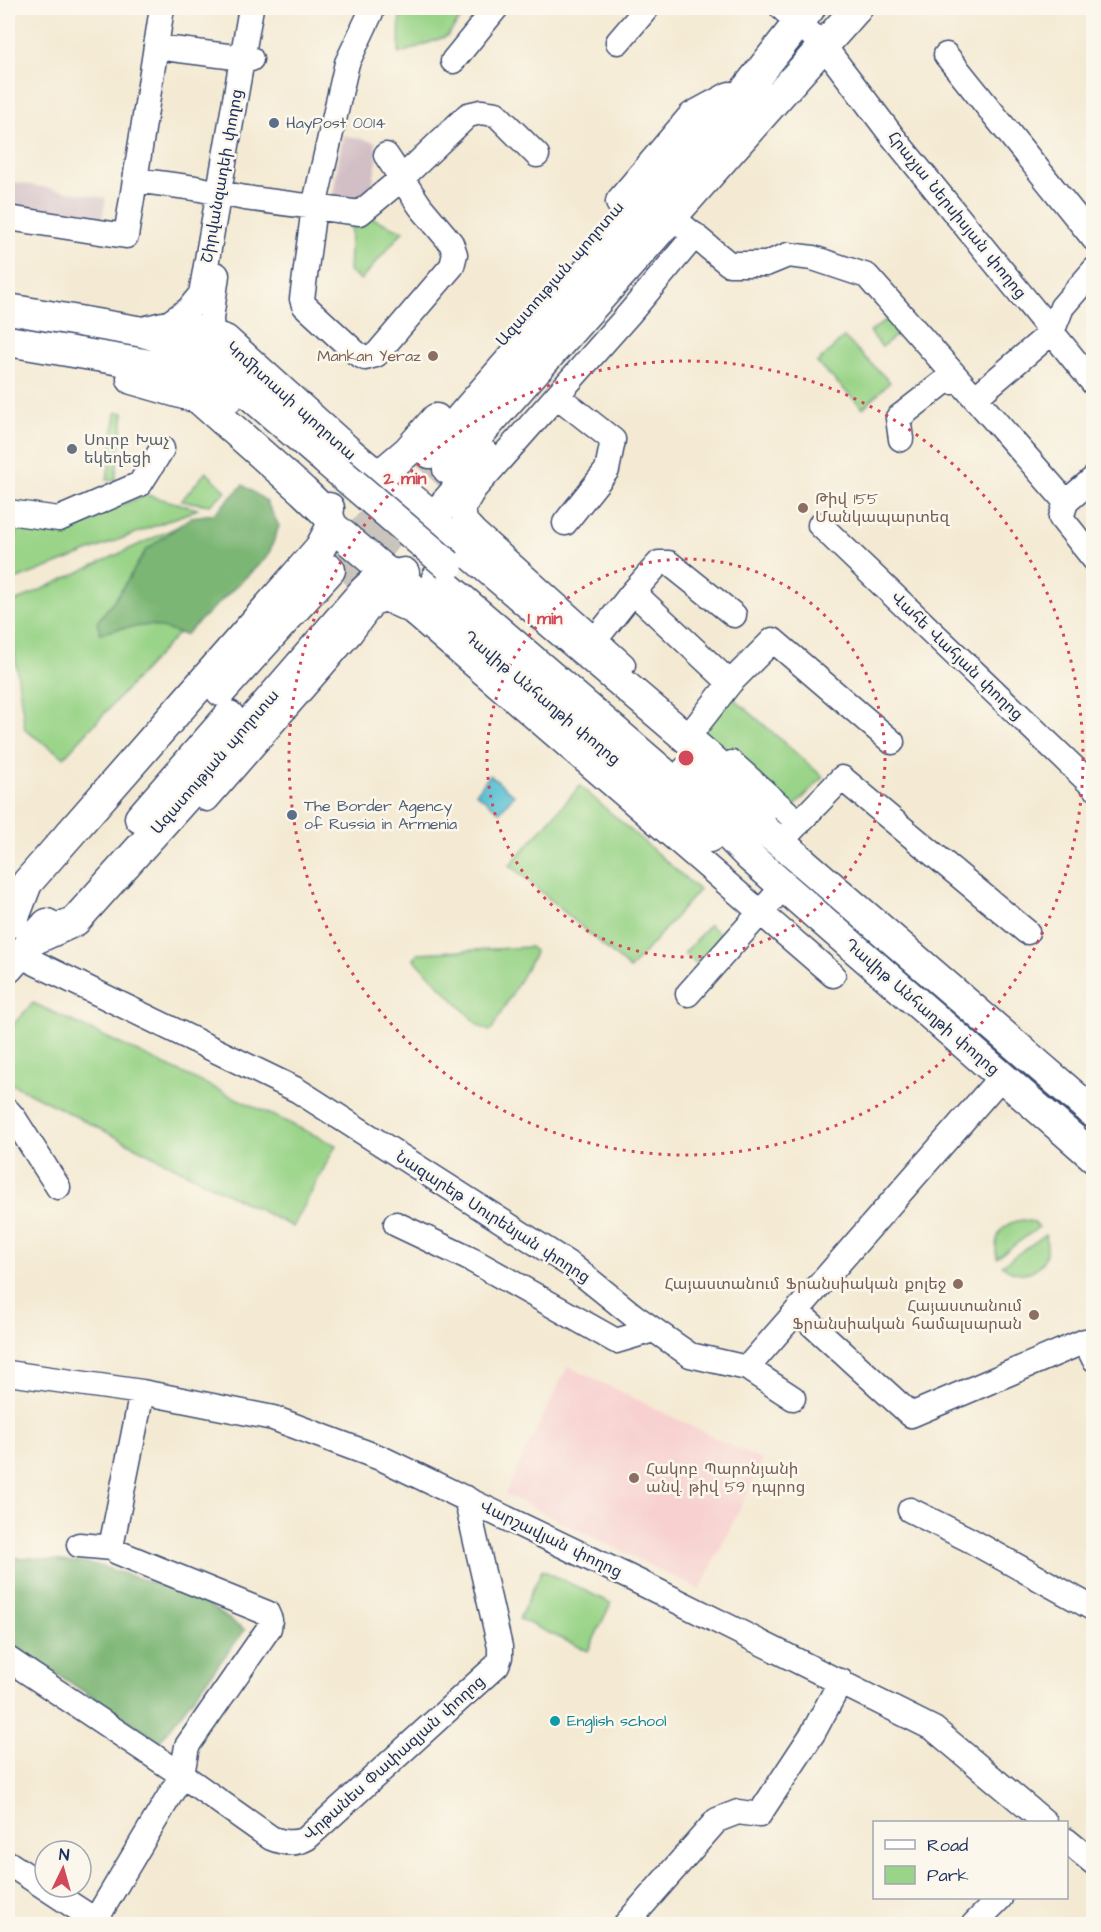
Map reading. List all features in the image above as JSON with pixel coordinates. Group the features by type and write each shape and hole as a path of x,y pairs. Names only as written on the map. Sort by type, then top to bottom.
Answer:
{"main road":[{"name":"Ազատության պողոտա","path":"439,461 758,98 826,41 857,8"},
{"name":"Ազատության պողոտա","path":"16,942 75,921 194,788 356,599 423,556 747,157 758,98 799,12"},
{"name":"Ազատության պողոտա","path":"369,471 411,448 693,117 758,98"},
{"name":"Կոմիտասի պողոտա","path":"8,309 153,329 194,330 225,340 369,471 423,556"},
{"name":"Կոմիտասի պողոտա","path":"153,329 168,339 198,350 322,469"},
{"path":"8,341 186,370 213,384 322,469 423,556"},
{"path":"82,353 120,375 198,398 330,515 423,556"},
{"path":"16,942 27,883 320,548 330,515"},
{"name":"Դավիթ Անհաղթի փողոց","path":"423,556 698,780 783,833 1094,1113"},
{"name":"Դավիթ Անհաղթի փողոց","path":"423,556 688,794 750,857 1094,1157"},
{"name":"Դավիթ Անհաղթի փողոց","path":"423,556 698,831 750,857"},
{"path":"16,942 338,577"}],"street":[{"path":"8,218 126,236 162,8"},
{"name":"Շիրվանզադեի փողոց","path":"247,58 250,8"},
{"name":"Շիրվանզադեի փողոց","path":"153,329 188,310 201,294 224,193 247,58 260,8"},
{"path":"373,8 347,63 314,207 302,291 304,304 356,353 365,358 376,355 452,266 455,254 451,243 420,206 386,155"},
{"path":"453,61 496,8"},
{"path":"618,42 647,8"},
{"name":"Հրաչյա Ներսիսյան փողոց","path":"799,12 826,41 893,137 1054,327 1094,370"},
{"path":"156,46 247,58"},
{"path":"946,55 1094,238"},
{"path":"135,180 360,213 401,179 468,115 481,112 496,114 537,155"},
{"name":"Շիրվանզադեի փողոց","path":"212,335 211,319 224,193"},
{"path":"1027,932 842,778 783,833 694,729 475,532 465,521 463,508 474,489 629,314 689,231 729,264 766,264 788,255 813,258 867,276 1066,502"},
{"path":"968,390 1054,327 1062,307 1094,270"},
{"name":"Հրաչյա Ներսիսյան փողոց","path":"1054,327 1094,384"},
{"path":"901,439 898,418 944,382 968,390"},
{"path":"557,396 614,440 607,470 565,523"},
{"path":"8,512 59,519 140,484 162,449"},
{"path":"1094,478 1066,502 1061,518 1094,559"},
{"name":"Վահե Վահյան փողոց","path":"820,525 1094,787"},
{"path":"595,640 659,563 669,563 734,615"},
{"path":"633,592 730,683"},
{"path":"207,800 350,634 373,603 385,599 411,611 833,975"},
{"path":"694,729 730,683 773,640 892,742"},
{"path":"688,994 784,886"},
{"name":"Նազարեթ Սուրենյան փողոց","path":"16,942 297,1090 572,1266 653,1330 690,1355 747,1368"},
{"path":"793,1398 747,1368 1002,1076"},
{"path":"8,1111 58,1187"},
{"path":"396,1224 472,1260 616,1341 653,1330"},
{"path":"797,1311 911,1415 1085,1341 1094,1359"},
{"name":"Վարշավյան փողոց","path":"8,1373 142,1392 273,1418 383,1459 841,1681 934,1729 1044,1821"},
{"path":"113,1548 112,1542 142,1392"},
{"name":"Վրթանես Փափազյան փողոց","path":"182,1775 271,1838 281,1842 299,1843 497,1665 500,1647 466,1498"},
{"path":"910,1510 1094,1609"},
{"path":"8,1863 98,1923 182,1775 187,1746 268,1628 270,1620 267,1613 113,1548 79,1545"},
{"path":"8,1659 182,1775"},
{"path":"629,1924 717,1820 738,1812 759,1815 813,1732 841,1681"},
{"path":"1068,1842 1094,1863"},
{"path":"974,1924 999,1899"}],"shaded area":[{"path":"343,135 375,142 377,162 370,196 358,204 332,200"},
{"path":"8,181 106,198 102,220 8,204"},
{"name":"Հակոբ Պարոնյանի անվ. թիվ 59 դպրոց","path":"568,1366 763,1461 700,1590 505,1494"}],"green space":[{"path":"400,8 469,8 447,36 399,54"},
{"path":"352,210 403,231 361,280 349,271"},
{"path":"890,317 901,331 882,347 870,332"},
{"path":"844,337 890,382 863,408 817,363"},
{"path":"116,412 124,413 115,481 107,480"},
{"path":"206,472 226,491 210,505 181,501"},
{"path":"243,485 266,501 279,526 268,556 185,635 151,625 100,633 97,622 119,594 146,550 191,517 214,514"},
{"path":"147,495 198,509 15,580 9,579 17,526 55,530"},
{"path":"192,520 248,558 64,757 25,730 8,605"},
{"path":"730,695 823,777 792,809 699,728"},
{"path":"580,786 699,890 630,969 510,865"},
{"path":"709,925 725,937 700,966 684,954"},
{"path":"530,947 535,951 534,955 489,1031 479,1026 414,959 418,953"},
{"path":"33,1003 336,1145 293,1227 8,1082 8,1030"},
{"path":"1023,1220 1033,1222 1039,1227 997,1258 996,1243 1000,1232 1009,1224"},
{"path":"1045,1235 1046,1254 1036,1268 1020,1273 1011,1271 1002,1265"},
{"path":"8,1558 93,1564 193,1595 245,1630 160,1741 8,1642"},
{"path":"542,1570 611,1603 588,1651 519,1619"}],"water":[{"path":"490,775 514,795 500,812 476,793"}],"tunnel":[{"path":"330,570 430,453"},
{"path":"346,584 448,469"}],"place":[{"name":"HayPost 0014","path":"274,123"},
{"name":"Mankan Yeraz","path":"433,356"},
{"name":"Սուրբ Խաչ եկեղեցի","path":"72,449"},
{"name":"Թիվ 155 Մանկապարտեզ","path":"803,508"},
{"name":"The Border Agency of Russia in Armenia","path":"292,815"},
{"name":"Հայաստանում Ֆրանսիական քոլեջ","path":"958,1284"},
{"name":"Հայաստանում Ֆրանսիական համալսարան","path":"1034,1315"},
{"name":"Հակոբ Պարոնյանի անվ. թիվ 59 դպրոց","path":"634,1478"},
{"name":"English school","path":"555,1721"}]}
